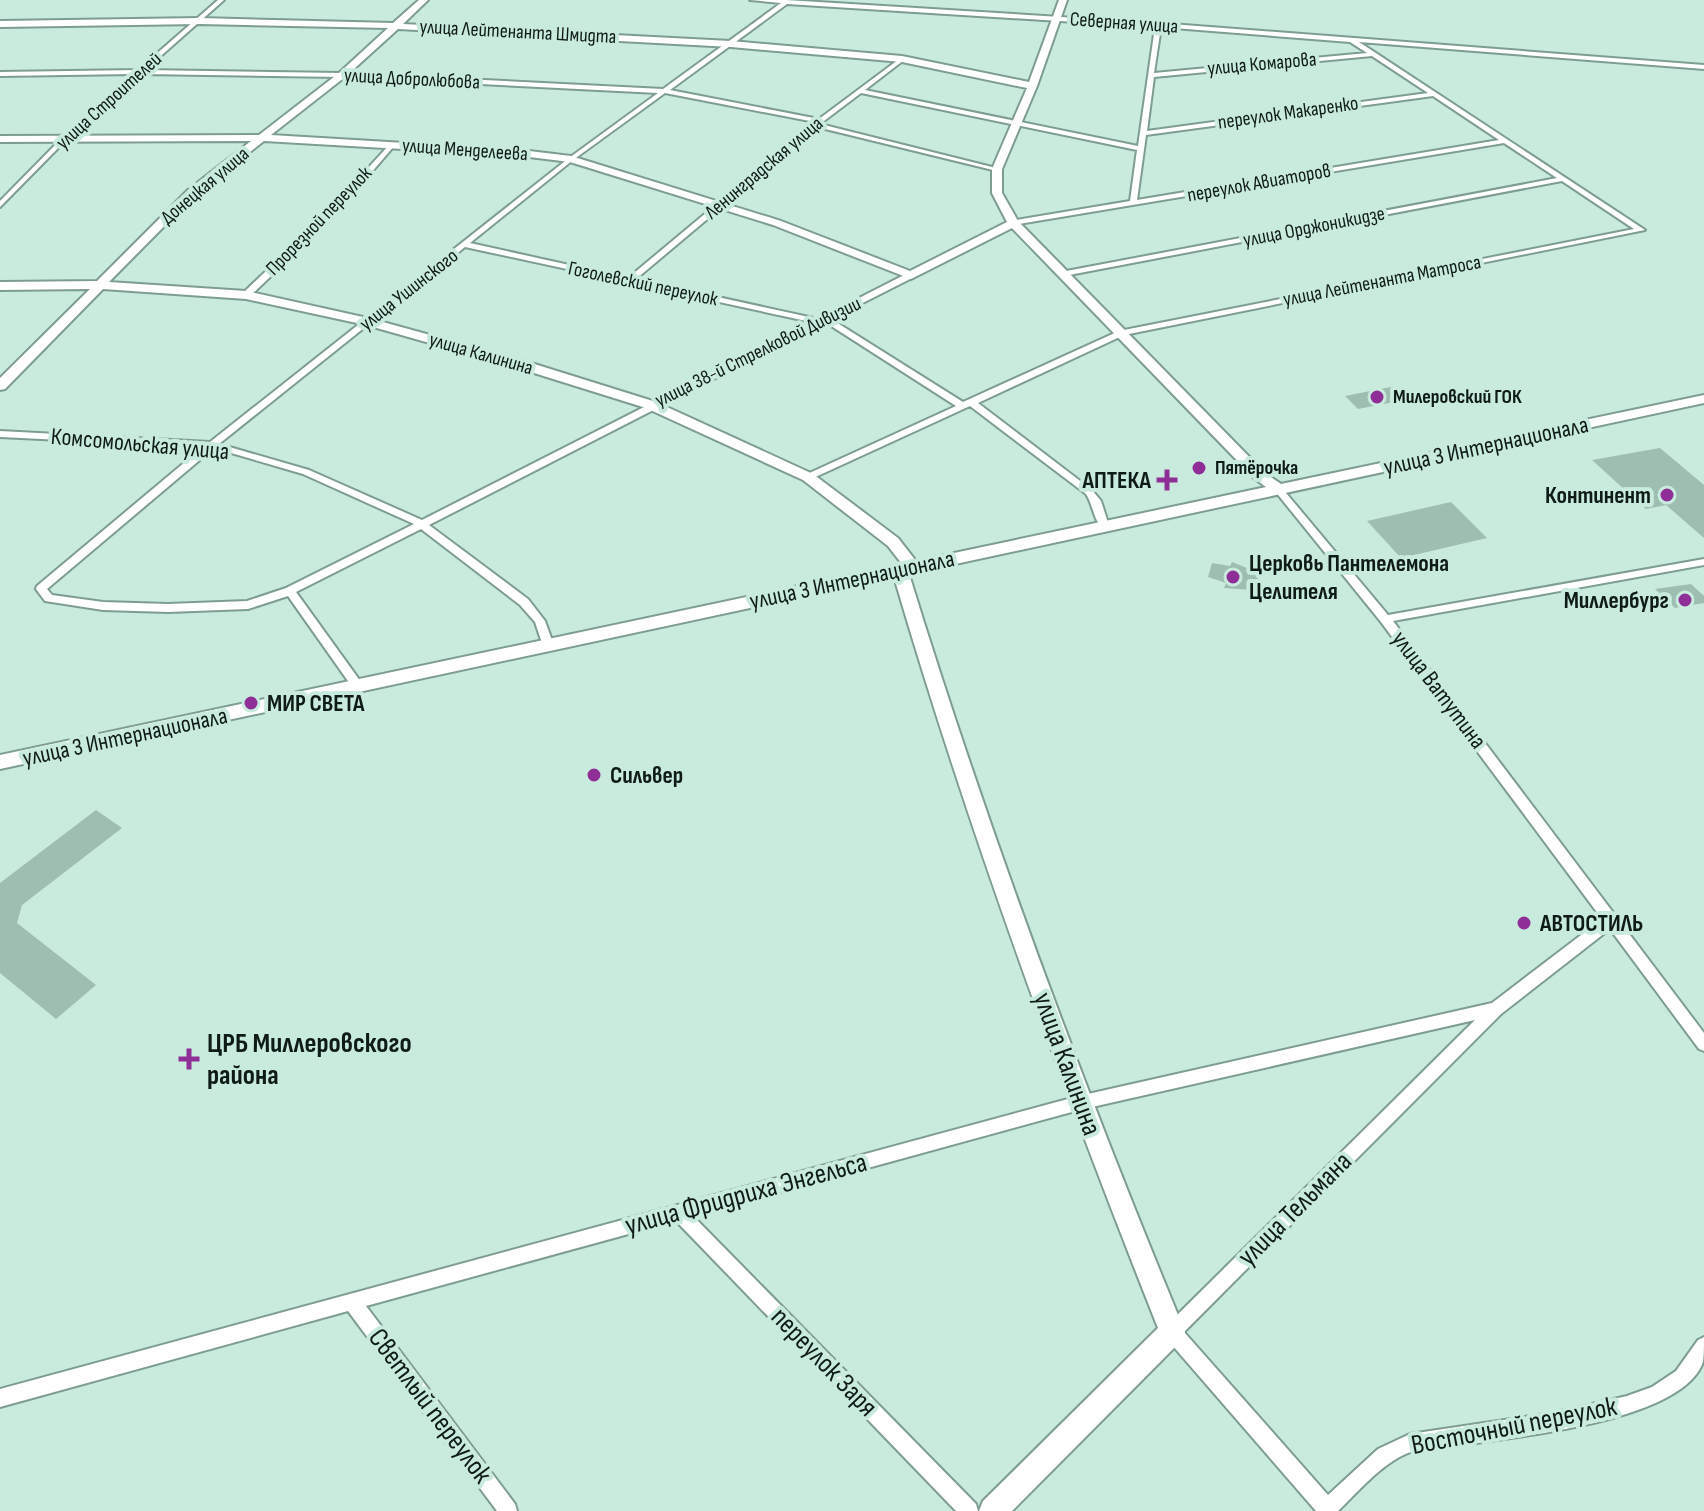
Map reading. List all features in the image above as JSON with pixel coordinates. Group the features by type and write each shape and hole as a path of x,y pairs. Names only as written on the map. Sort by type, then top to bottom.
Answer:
{"street":[{"name":"улица Строителей","path":"0,205 66,137 221,0"},
{"name":"Донецкая улица","path":"0,386 192,192 342,75 424,0"},
{"name":"Северная улица","path":"753,0 1158,25 1704,67"},
{"path":"1013,223 997,193 997,169 1032,86 1063,0"},
{"name":"улица Ушинского","path":"41,589 212,445 571,159 786,2"},
{"name":"улица Лейтенанта Шмидта","path":"0,24 200,21 397,26 731,44 902,59 1032,86"},
{"path":"1133,204 1158,25"},
{"name":"улица Лейтенанта Матроса","path":"808,477 1122,333 1641,230 1351,39"},
{"name":"улица Комарова","path":"1151,75 1373,54"},
{"name":"Ленинградская улица","path":"629,281 818,123 902,59"},
{"name":"улица Добролюбова","path":"0,74 141,72 342,75 665,91 818,123 997,169"},
{"path":"860,91 1141,149"},
{"name":"переулок Макаренко","path":"1143,133 1434,94"},
{"name":"улица Менделеева","path":"0,139 262,138 571,159 777,223 911,275"},
{"name":"переулок Авиаторов","path":"1013,223 1506,141"},
{"name":"Прорезной переулок","path":"246,295 330,215 392,145"},
{"name":"улица Орджоникидзе","path":"1064,274 1564,179"},
{"path":"0,194 10,193"},
{"name":"улица Ватутина","path":"1013,223 1260,476 1278,489 1385,619 1704,1044"},
{"name":"улица 38-й Стрелковой Дивизии","path":"41,589 49,598 90,604 168,608 248,605 290,591 1013,223"},
{"name":"Гоголевский переулок","path":"466,245 824,321 967,404 1089,492 1096,501 1104,526"},
{"name":"улица Калинина","path":"0,286 98,285 246,295 368,322 523,365 651,405 808,477 893,542 906,568 938,702 1079,1103 1172,1332 1326,1509"},
{"name":"улица 3 Интернационала","path":"0,762 359,688 906,568 1704,399"},
{"name":"Комсомольская улица","path":"0,434 212,445 306,472 420,523 524,602 540,621 548,646"},
{"path":"1385,619 1704,562"},
{"path":"290,591 359,688"},
{"name":"улица Тельмана","path":"993,1511 1496,1009 1611,920"},
{"name":"улица Фридриха Энгельса","path":"0,1398 1079,1103 1496,1009"},
{"name":"переулок Заря","path":"679,1213 969,1511"},
{"name":"Светлый переулок","path":"352,1302 508,1511"},
{"name":"Восточный переулок","path":"1326,1509 1384,1455 1410,1443 1609,1410 1649,1399 1679,1380 1704,1346"}],"building":[{"name":"Милеровский ГОК","path":"1396,386 1409,399 1358,409 1345,396"},
{"name":"Континент","path":"1660,448 1704,485 1704,538 1666,505 1646,509 1592,460"},
{"path":"1451,502 1487,538 1401,558 1367,521"},
{"name":"Церковь Пантелемона Целителя","path":"1232,562 1257,572 1258,582 1252,590 1224,588 1226,583 1208,577 1212,563 1230,566"},
{"name":"Миллербург","path":"1691,584 1704,596 1704,603 1675,608 1655,589"},
{"path":"96,810 122,828 22,905 17,923 96,985 56,1019 0,973 0,883"}],"place":[{"name":"Милеровский ГОК","path":"1377,397"},
{"name":"Пятёрочка","path":"1199,468"},
{"name":"АПТЕКА","path":"1167,480"},
{"name":"Континент","path":"1667,495"},
{"name":"Церковь Пантелемона Целителя","path":"1233,577"},
{"name":"Миллербург","path":"1685,600"},
{"name":"МИР СВЕТА","path":"251,703"},
{"name":"Сильвер","path":"594,775"},
{"name":"АВТОСТИЛЬ","path":"1524,923"},
{"name":"ЦРБ Миллеровского района","path":"189,1059"}]}
